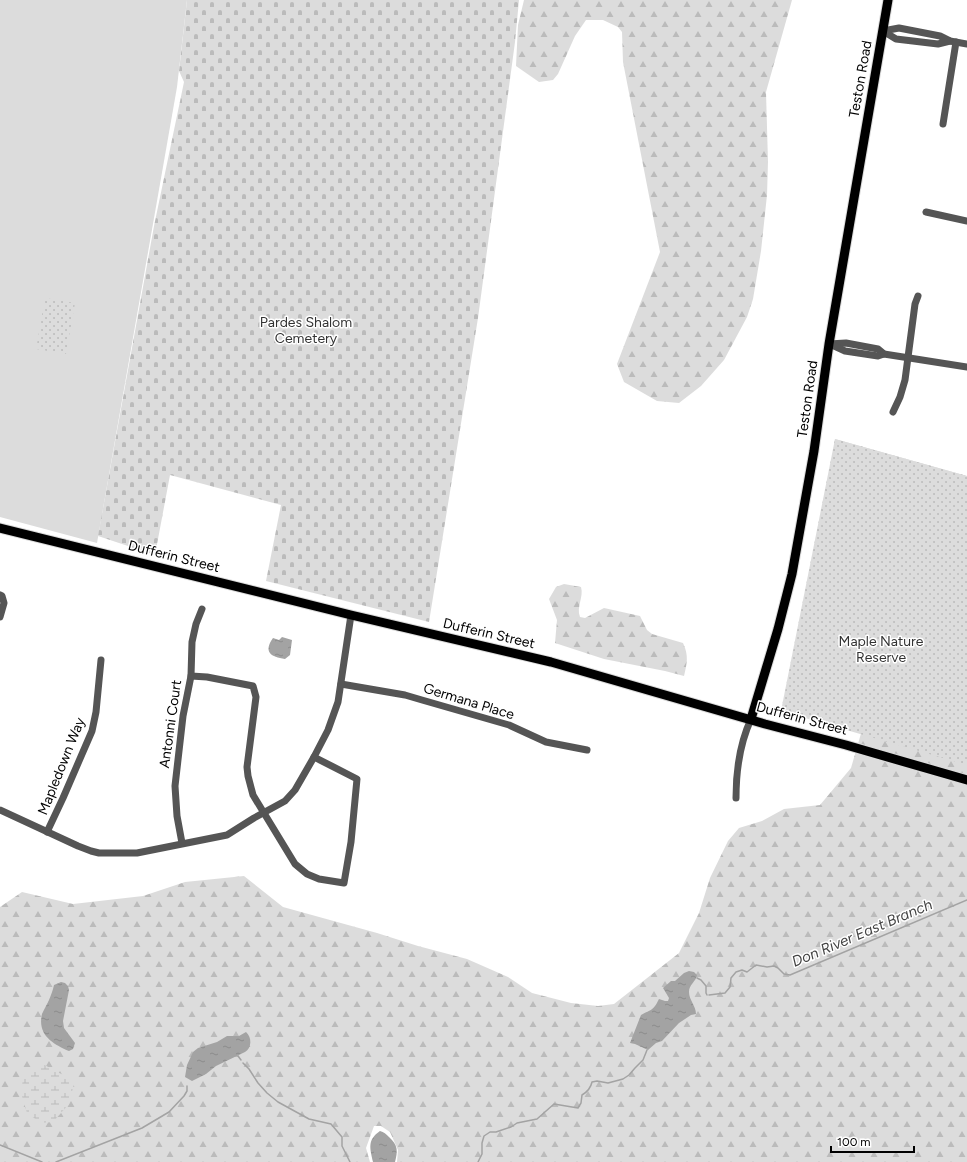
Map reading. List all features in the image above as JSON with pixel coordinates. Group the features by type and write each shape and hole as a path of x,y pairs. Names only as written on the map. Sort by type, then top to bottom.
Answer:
{"main road":[{"name":"Teston Road","path":"751,719 778,629 792,574 814,450 830,344 888,0"},
{"name":"Dufferin Street","path":"0,528 351,615 551,662 765,724 846,745 967,780"}],"street":[{"path":"883,31 899,28 940,36 953,42"},
{"path":"883,31 896,39 938,44 953,42 967,44"},
{"path":"943,124 953,42"},
{"path":"926,212 967,221"},
{"path":"893,412 904,388 915,304 918,296"},
{"path":"830,344 846,343 878,349 884,354 967,366"},
{"path":"0,594 4,603 0,617"},
{"name":"Antonni Court","path":"182,843 177,816 175,786 183,716 191,676 192,642 196,624 202,609"},
{"path":"0,810 47,832 99,853 137,853 227,834 254,818 264,814 285,801 295,790 328,730 338,702 351,615"},
{"name":"Mapledown Way","path":"47,832 92,730 96,712 101,660"},
{"path":"191,676 207,677 253,686 256,697 247,767 253,795 295,864 307,874 319,879 344,883 351,842 357,779 314,757"},
{"name":"Germana Place","path":"341,684 405,695 509,725 546,742 587,750"},
{"name":"Teston Road","path":"736,798 736,785 741,749 745,732 751,719"}],"green space":[{"path":"0,0 187,0 177,87 97,543 0,517"},
{"name":"Pardes Shalom Cemetery","path":"187,0 519,0 515,42 478,318 429,622 266,581 281,505 170,475 155,555 98,536 154,226 184,82 179,71"},
{"path":"524,0 792,0 766,92 768,162 767,195 761,251 753,299 747,317 724,360 701,386 679,403 657,401 624,382 617,364 660,252 623,62 622,32 618,27 603,20 586,20 575,36 558,74 553,80 539,82 516,66 518,25"},
{"path":"45,298 75,303 66,354 36,349"},
{"path":"835,439 967,476 967,1162 397,1162 398,1150 390,1132 381,1126 374,1126 366,1148 370,1162 0,1162 0,907 22,892 73,904 143,896 185,882 244,876 283,907 467,959 508,977 532,993 571,1003 598,1006 614,1004 679,953 699,913 710,878 728,841 739,828 762,821 784,809 820,805 851,768 862,730 829,487"},
{"name":"Maple Nature Reserve","path":"835,439 967,476 967,765 781,711"},
{"path":"564,584 581,587 582,594 579,610 580,617 585,618 604,608 640,616 647,630 652,634 683,643 687,660 684,676 604,659 555,643 557,620 549,599 556,587"},
{"path":"43,1064 75,1080 69,1104 53,1122 41,1123 27,1113 21,1093 23,1078"}],"water":[{"path":"282,637 292,640 290,655 285,659 272,655 269,650 270,643 273,638 279,640"},
{"path":"689,971 694,972 697,975 690,987 689,992 696,1014 691,1015 679,1023 662,1041 656,1043 648,1050 630,1043 641,1015 654,1008 659,999 668,1001 669,998 663,988 671,981 675,981 684,973"},
{"path":"61,982 68,986 69,990 63,1021 64,1028 75,1043 73,1049 69,1051 52,1042 48,1038 44,1033 41,1021 42,1014 53,991 54,985"},
{"path":"246,1032 250,1039 250,1045 245,1052 216,1066 206,1074 192,1081 185,1077 187,1065 193,1052 198,1048 217,1042 227,1036 239,1036"},
{"path":"380,1131 387,1135 396,1146 397,1155 395,1162 373,1162 370,1145 373,1138"}],"waterway":[{"name":"Don River East Branch","path":"709,995 725,993 730,987 731,978 736,972 742,970 747,972 756,965 767,967 774,966 784,974 790,975 967,900"},
{"name":"Don River East Branch","path":"697,978 706,986 707,995"},
{"name":"Don River East Branch","path":"478,1162 482,1154 482,1143 484,1136 490,1132 496,1132 511,1127 517,1123 537,1119 554,1104 578,1108 581,1103 582,1095 591,1086 592,1082 597,1081 608,1083 623,1079 629,1075 643,1060 647,1050"},
{"name":"Don River East Branch","path":"238,1056 241,1060"},
{"name":"Don River East Branch","path":"243,1063 258,1083 278,1102 309,1119 331,1124 342,1137 342,1146 350,1162"},
{"name":"Don River East Branch","path":"56,1162 142,1128 169,1112 184,1096 187,1091 187,1086"},
{"name":"Don River East Branch","path":"0,1145 42,1162"}]}
